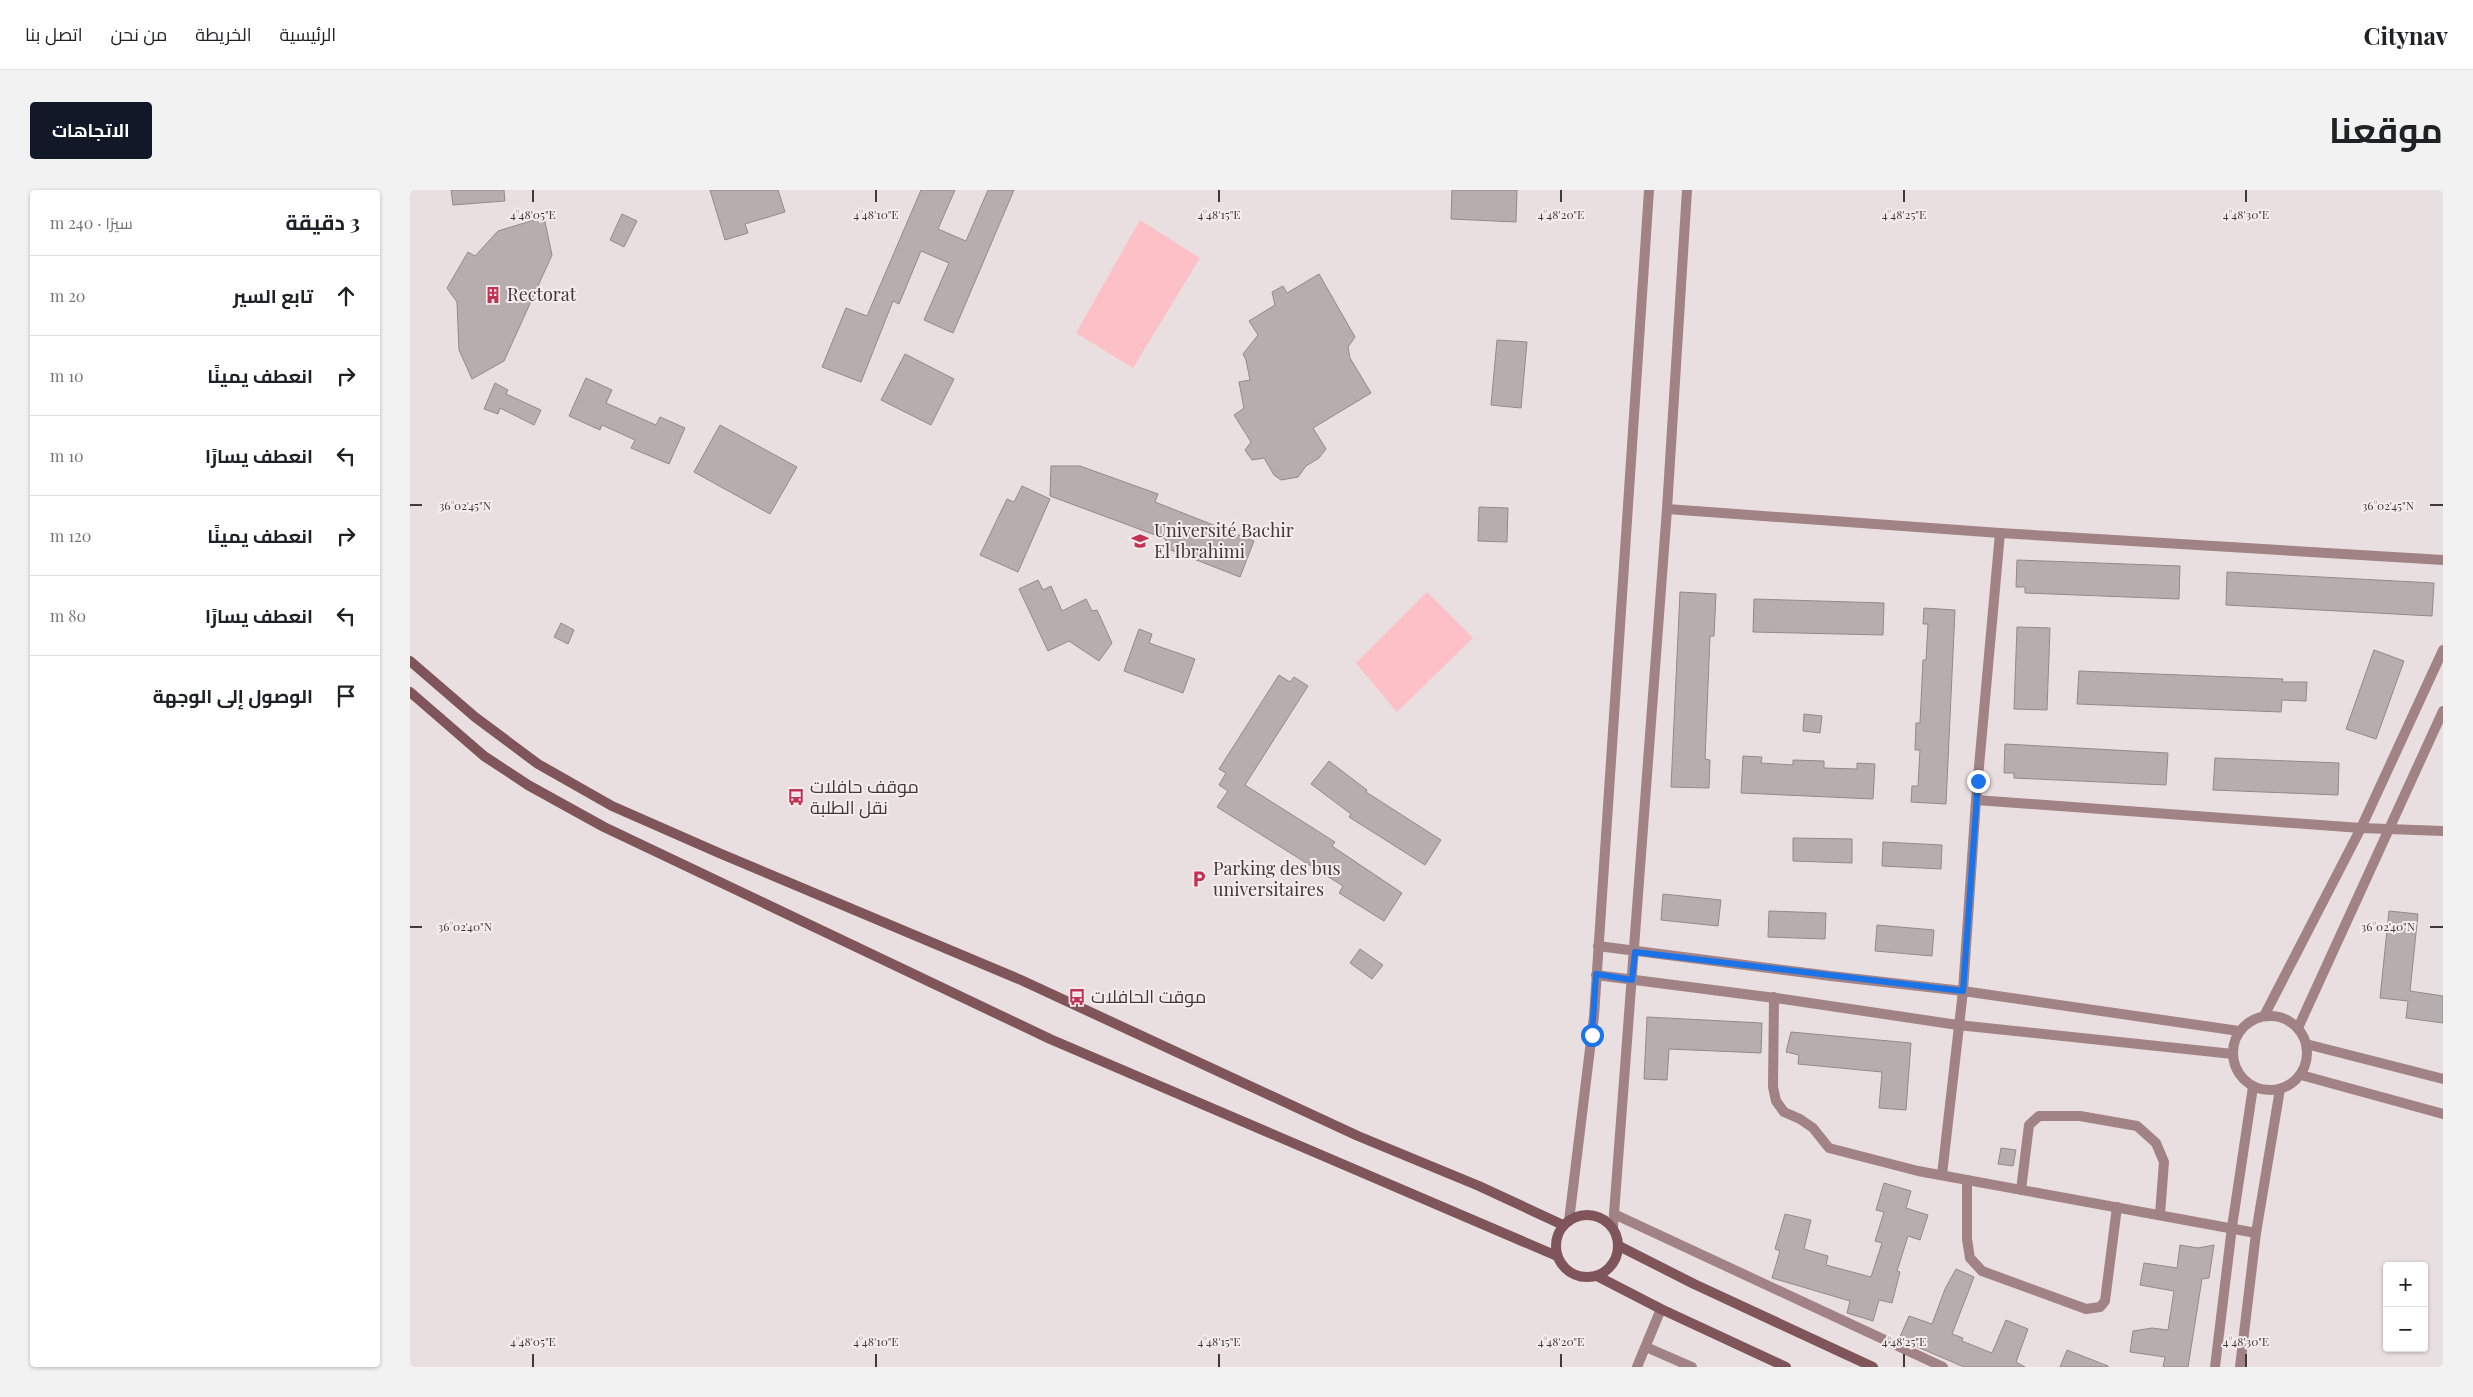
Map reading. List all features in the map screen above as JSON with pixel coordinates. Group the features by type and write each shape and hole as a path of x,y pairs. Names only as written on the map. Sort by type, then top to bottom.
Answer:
{"main road":[{"path":"410,661 475,717 538,764 612,806 1021,980 1358,1136 1566,1223"},
{"path":"410,692 484,756 528,785 604,827 1050,1039 1557,1256 1568,1272 1587,1278 1597,1276 1613,1264 1619,1246 1613,1228 1597,1216 1577,1216 1566,1223 1557,1236 1557,1256"},
{"path":"1619,1246 1702,1288 1873,1367"},
{"path":"1597,1276 1660,1310 1786,1367"}],"street":[{"path":"1566,1223 1594,1016 1649,190"},
{"path":"1613,1228 1667,509 1687,190"},
{"path":"1667,509 2000,533 2443,560"},
{"path":"1942,1175 1963,991 1976,800 2000,533"},
{"path":"2264,1016 2361,828 2443,650"},
{"path":"2298,1028 2443,711"},
{"path":"1976,800 2361,828 2443,831"},
{"path":"1598,946 1963,991 2239,1031"},
{"path":"1596,974 1774,997 1958,1025 2233,1054"},
{"path":"1774,997 1772,1087 1776,1102 1784,1112 1814,1128 1829,1148 1918,1171 2232,1227 2256,1233"},
{"path":"2264,1016 2276,1016 2288,1020 2298,1028 2306,1044 2306,1064 2301,1075 2292,1084 2280,1089 2267,1090 2253,1087 2237,1072 2232,1049 2239,1031 2252,1020 2264,1016"},
{"path":"2306,1044 2443,1079"},
{"path":"2301,1075 2443,1114"},
{"path":"2215,1367 2232,1227 2253,1087"},
{"path":"2240,1367 2256,1233 2280,1089"},
{"path":"2021,1190 2030,1124 2039,1116 2080,1116 2137,1126 2156,1143 2164,1162 2160,1214"},
{"path":"1967,1180 1967,1239 1970,1258 1982,1271 2086,1310 2100,1307 2106,1301 2117,1207"},
{"path":"1614,1214 1943,1367"},
{"path":"1637,1367 1660,1310"},
{"path":"1646,1347 1692,1367"}],"shaded area":[{"path":"1140,220 1200,258 1133,368 1076,333"},
{"path":"1427,592 1473,638 1397,712 1356,663"}],"building":[{"path":"451,190 504,190 505,201 453,205"},
{"path":"710,190 778,190 785,212 745,224 748,233 725,240"},
{"path":"921,190 955,190 938,229 966,241 988,190 1014,190 953,333 924,320 949,263 921,251 899,304 893,301 861,382 822,367 846,308 867,316"},
{"path":"1452,190 1517,190 1516,222 1451,219"},
{"path":"622,214 637,221 624,247 610,240"},
{"name":"Rectorat","path":"544,217 552,255 504,361 472,379 459,350 457,302 447,288 468,252 475,256 498,231"},
{"path":"1319,274 1355,337 1348,347 1350,358 1371,393 1313,428 1326,449 1319,458 1306,466 1298,477 1281,480 1274,475 1264,458 1252,460 1245,450 1251,442 1234,415 1244,408 1239,382 1250,380 1243,354 1258,335 1249,321 1275,305 1272,292 1283,286 1287,293"},
{"path":"1497,340 1527,342 1521,408 1491,405"},
{"path":"905,354 954,379 931,425 881,400"},
{"path":"586,378 612,390 606,403 656,425 660,417 685,428 669,464 631,448 635,440 602,425 600,430 569,416"},
{"path":"495,383 508,390 506,394 541,410 534,425 500,408 498,414 484,409"},
{"path":"720,425 797,467 770,514 694,472"},
{"path":"1051,466 1080,466 1158,494 1155,502 1254,541 1240,577 1163,547 1166,539 1050,496"},
{"path":"1022,486 1050,499 1018,572 980,555 1007,499 1014,502"},
{"path":"1479,507 1508,508 1507,542 1478,541"},
{"path":"2017,560 2180,566 2179,599 2025,593 2025,587 2016,587"},
{"path":"2227,572 2434,583 2432,616 2226,605"},
{"path":"1038,580 1043,590 1051,586 1062,611 1086,599 1092,611 1097,610 1112,643 1099,661 1069,641 1048,651 1019,589"},
{"path":"1680,592 1716,594 1714,636 1710,636 1705,759 1710,760 1709,788 1671,787"},
{"path":"1754,599 1884,603 1883,635 1753,632"},
{"path":"1924,608 1955,610 1946,804 1911,802 1912,786 1918,786 1920,750 1915,750 1916,723 1920,723 1923,660 1926,660 1928,624 1923,624"},
{"path":"561,623 574,630 568,644 554,637"},
{"path":"2017,627 2050,628 2047,710 2014,709"},
{"path":"1139,629 1152,634 1149,643 1195,659 1183,693 1124,671"},
{"path":"2374,650 2404,661 2376,739 2346,729"},
{"path":"2079,671 2283,679 2282,682 2307,682 2306,701 2282,700 2281,712 2077,704"},
{"path":"1279,675 1290,682 1294,677 1308,686 1245,785 1335,842 1332,846 1402,893 1384,921 1339,893 1343,886 1217,807 1228,791 1219,785 1226,773 1219,769"},
{"path":"1804,714 1822,716 1820,733 1803,731"},
{"path":"2005,744 2168,753 2166,785 2014,778 2014,773 2004,773"},
{"path":"1743,756 1762,757 1761,763 1793,765 1793,760 1824,761 1824,768 1857,769 1857,763 1875,764 1873,799 1741,793"},
{"path":"2215,758 2339,763 2338,795 2213,790"},
{"path":"1329,761 1367,790 1366,792 1441,840 1425,865 1349,817 1351,814 1311,784"},
{"path":"1793,838 1852,839 1852,863 1793,861"},
{"path":"1883,842 1942,845 1941,869 1882,866"},
{"path":"1663,894 1721,900 1718,926 1661,920"},
{"path":"1769,911 1826,913 1825,939 1768,937"},
{"path":"2389,911 2418,914 2410,991 2443,996 2443,1023 2406,1018 2408,1001 2380,998"},
{"path":"1877,925 1934,930 1932,956 1875,951"},
{"path":"1360,949 1383,965 1372,979 1350,963"},
{"path":"1647,1017 1762,1023 1761,1053 1669,1049 1667,1080 1644,1079"},
{"path":"1791,1032 1911,1043 1906,1110 1879,1108 1882,1072 1798,1064 1799,1055 1786,1052"},
{"path":"2001,1148 2016,1150 2013,1166 1998,1164"},
{"path":"1884,1183 1911,1191 1906,1208 1928,1215 1920,1240 1908,1236 1897,1271 1900,1272 1892,1303 1879,1300 1873,1321 1847,1313 1850,1301 1772,1278 1780,1251 1775,1249 1785,1214 1811,1220 1804,1249 1828,1256 1826,1265 1871,1277 1882,1243 1875,1241 1884,1212 1876,1210"},
{"path":"2180,1245 2198,1248 2214,1245 2209,1278 2202,1279 2188,1367 2163,1367 2165,1357 2130,1352 2133,1331 2152,1328 2168,1330 2174,1291 2140,1285 2144,1263 2177,1268"},
{"path":"1956,1269 1974,1277 1952,1334 1963,1338 1962,1341 1992,1353 2006,1320 2028,1329 2016,1362 2025,1367 1964,1367 1899,1339 1909,1316 1932,1324 1945,1289"},
{"path":"2067,1350 2108,1366 2108,1367 2060,1367"}],"place":[{"name":"Rectorat","path":"493,295"},
{"name":"Université Bachir El Ibrahimi","path":"1140,541"},
{"name":"موقف حافلات نقل الطلبة","path":"796,797"},
{"name":"Parking des bus universitaires","path":"1199,879"},
{"name":"موقت الحافلات","path":"1077,997"}],"route":[{"path":"1592,1035 1596,974 1632,980 1635,952 1963,991 1978,781"}]}
